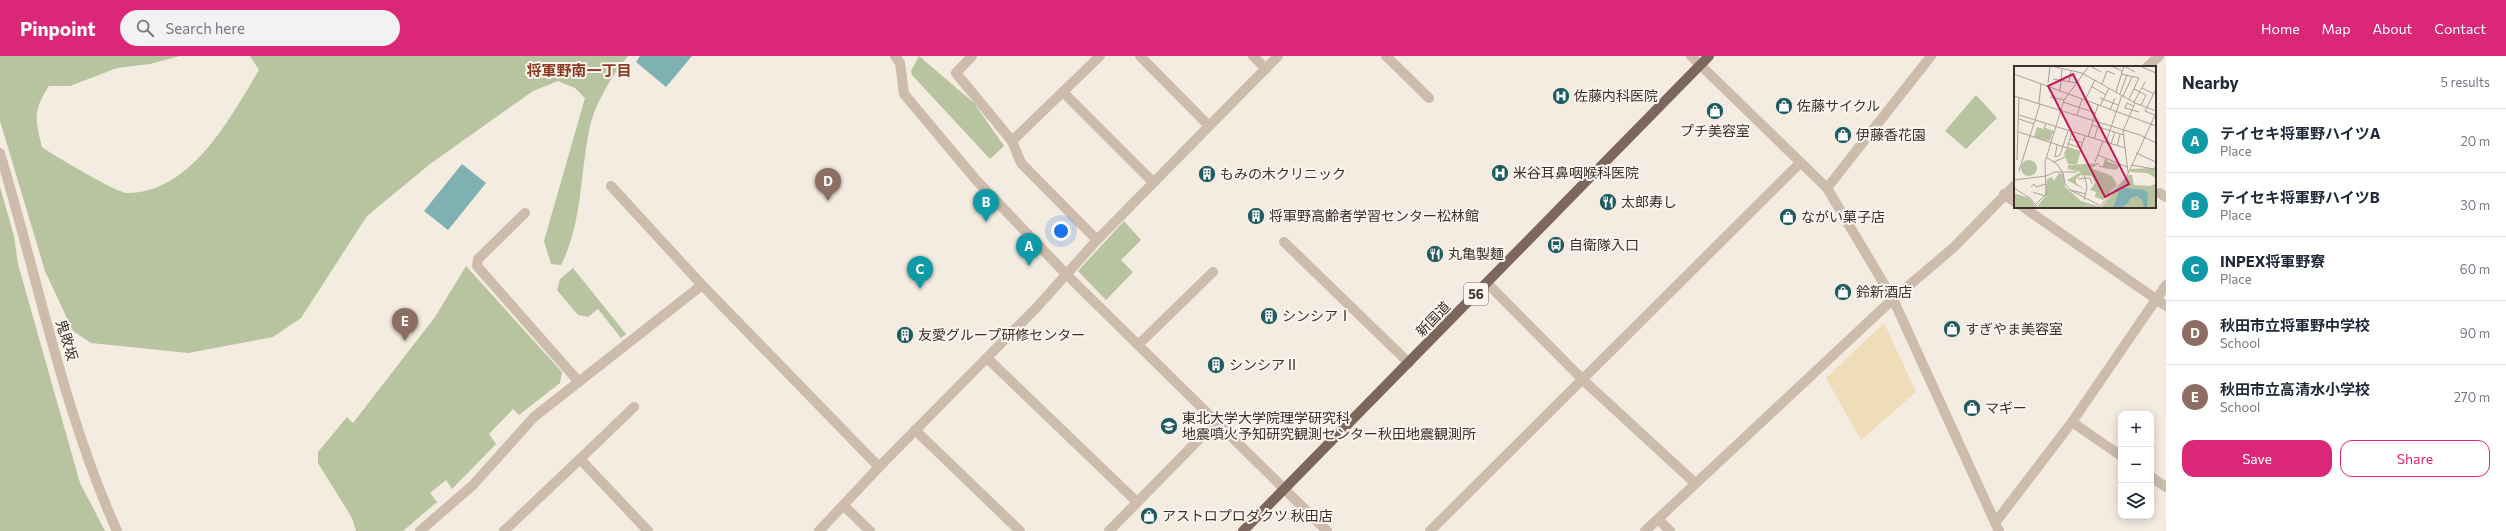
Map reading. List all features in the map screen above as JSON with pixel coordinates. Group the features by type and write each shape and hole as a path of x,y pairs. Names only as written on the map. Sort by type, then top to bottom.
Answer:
{"main road":[{"name":"新国道","path":"1243,531 1708,56"}],"street":[{"path":"895,56 900,63 904,94 977,181 1066,274 1327,531"},
{"path":"972,56 956,73 1012,141 1021,163 1097,240"},
{"path":"1012,141 1100,56"},
{"path":"1140,56 1208,125"},
{"path":"1253,56 1266,68"},
{"path":"819,531 1208,125 1278,56"},
{"path":"1386,56 1429,98"},
{"path":"1691,56 1827,188 1893,299 1997,527 2072,422 2166,285"},
{"path":"1827,188 1932,56"},
{"path":"2148,66 2159,56"},
{"path":"1063,92 1153,182"},
{"name":"鬼敗坂","path":"0,153 34,279 90,466 117,531"},
{"path":"1430,531 1800,163"},
{"path":"611,186 702,284 879,467"},
{"path":"1645,531 1893,299 1952,248 2004,194 2014,186"},
{"path":"2004,194 2014,201"},
{"path":"2024,208 2166,306"},
{"path":"525,213 478,259 477,266 579,382"},
{"path":"1284,242 1409,363"},
{"path":"1138,345 1213,272"},
{"path":"1487,283 1583,380 1695,483"},
{"path":"420,531 473,485 534,416 702,284"},
{"path":"986,358 1137,502"},
{"path":"504,531 634,408"},
{"path":"1109,531 1216,422"},
{"path":"2072,422 2118,454"},
{"path":"915,430 1020,531"},
{"path":"580,459 648,531"},
{"path":"2154,479 2166,487"},
{"path":"844,506 870,531"},
{"path":"1658,519 1670,531"}],"green space":[{"path":"0,56 180,56 150,64 117,68 70,86 49,86 40,102 37,122 42,147 99,181 127,193 150,190 171,180 190,166 207,149 236,109 259,70 250,56 628,56 615,73 604,92 591,121 577,216 568,249 561,265 551,264 544,241 585,98 575,88 558,81 533,91 430,164 367,216 301,318 273,337 188,353 91,343 73,331 45,271 0,121"},
{"path":"919,56 974,103 1004,146 990,159 912,75 911,71"},
{"path":"1976,95 1997,118 1966,149 1945,131"},
{"path":"0,187 14,236 18,264 80,483 105,531 0,531"},
{"path":"1124,221 1141,240 1121,260 1133,272 1106,300 1078,271"},
{"path":"466,266 562,372 560,383 519,415 513,409 489,434 496,444 452,489 446,480 430,493 437,502 403,531 356,531 352,518 318,463 318,452 347,417 353,423 435,317"},
{"path":"573,268 626,334 621,338 598,309 588,317 578,315 557,290 560,279"}],"sand":[{"path":"1884,323 1916,392 1861,440 1826,378"}],"water":[{"path":"640,56 692,56 666,87 636,62"},
{"path":"462,164 486,183 448,230 424,211"}],"place":[{"name":"佐藤内科医院","path":"1561,96"},
{"name":"佐藤サイクル","path":"1784,106"},
{"name":"プチ美容室","path":"1715,111"},
{"name":"伊藤香花園","path":"1843,135"},
{"name":"米谷耳鼻咽喉科医院","path":"1500,173"},
{"name":"もみの木クリニック","path":"1207,174"},
{"name":"秋田市立将軍野中学校","path":"828,201"},
{"name":"太郎寿し","path":"1608,202"},
{"name":"将軍野高齢者学習センター松林館","path":"1256,216"},
{"name":"ながい菓子店","path":"1788,217"},
{"name":"テイセキ将軍野ハイツB","path":"986,222"},
{"name":"自衛隊入口","path":"1556,245"},
{"name":"丸亀製麺","path":"1435,254"},
{"name":"テイセキ将軍野ハイツA","path":"1029,266"},
{"name":"INPEX将軍野寮","path":"920,289"},
{"name":"鈴新酒店","path":"1843,292"},
{"name":"シンシアⅠ","path":"1269,316"},
{"name":"すぎやま美容室","path":"1952,329"},
{"name":"友愛グループ研修センター","path":"905,335"},
{"name":"秋田市立高清水小学校","path":"405,341"},
{"name":"シンシアⅡ","path":"1216,365"},
{"name":"マギー","path":"1972,408"},
{"name":"東北大学大学院理学研究科 地震噴火予知研究観測センター秋田地震観測所","path":"1169,426"},
{"name":"アストロプロダクツ 秋田店","path":"1149,516"}],"district":[{"name":"将軍野南一丁目","path":"579,71"}]}
